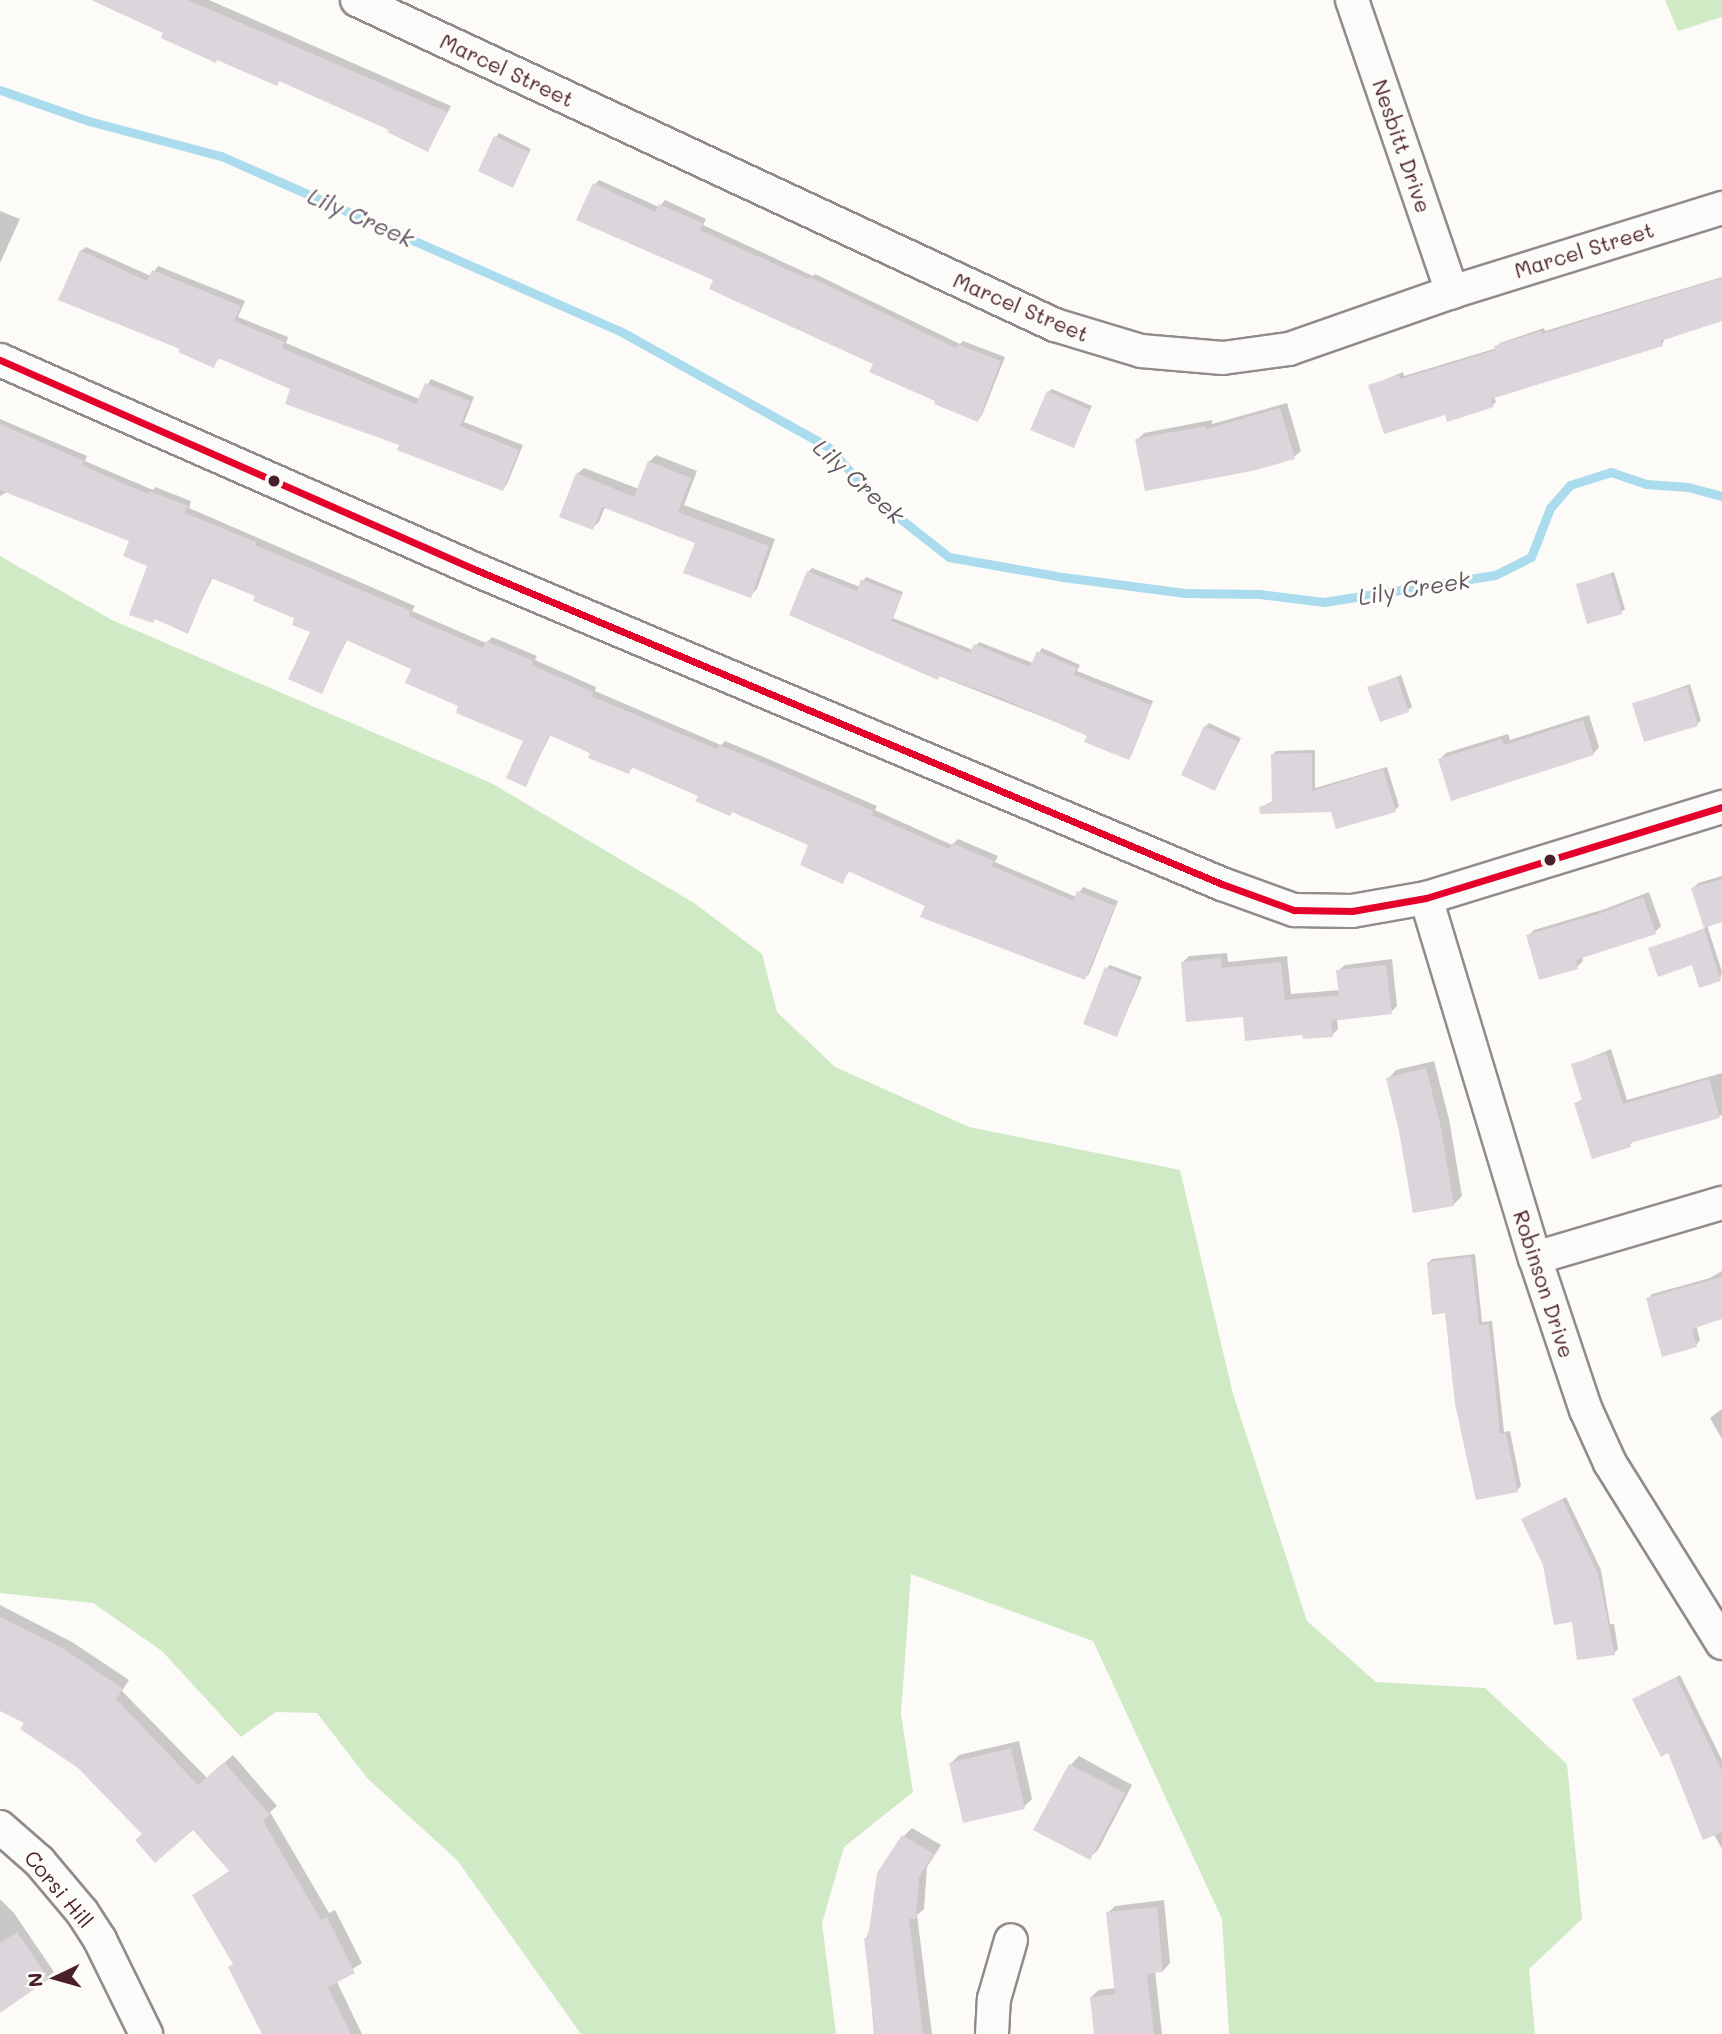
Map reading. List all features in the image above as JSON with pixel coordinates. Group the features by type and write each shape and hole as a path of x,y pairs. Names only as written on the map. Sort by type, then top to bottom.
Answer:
{"street":[{"name":"Marcel Street","path":"357,0 1055,326 1141,351 1190,357 1255,355 1289,349 1452,292 1722,208"},
{"name":"Nesbitt Drive","path":"1352,0 1452,292"},
{"path":"0,360 474,569 1269,902 1323,913 1378,909 1426,898 1722,807"},
{"name":"Robinson Drive","path":"1426,898 1535,1258 1582,1400 1610,1464 1722,1643"},
{"path":"1535,1258 1722,1203"},
{"name":"Corsi Hill","path":"0,1827 39,1861 82,1912 100,1940 135,2031"},
{"path":"992,2034 994,1999 1011,1940"}],"green space":[{"path":"1665,0 1722,0 1722,17 1678,31"},
{"path":"0,556 112,620 491,783 694,903 762,954 777,1012 835,1067 969,1127 1180,1170 1233,1394 1307,1621 1376,1682 1485,1688 1567,1764 1582,1919 1529,1969 1535,2034 1229,2034 1222,1919 1093,1641 911,1574 901,1714 913,1792 844,1847 822,1923 836,2034 581,2034 457,1860 368,1779 317,1713 276,1712 241,1737 162,1651 93,1603 0,1593"}],"building":[{"path":"91,0 188,0 447,112 428,152 387,132 389,130 279,81 277,86 217,60 216,63 161,38 163,33"},
{"path":"494,136 529,152 513,188 478,171"},
{"path":"593,183 655,212 659,204 703,223 700,230 808,279 810,277 956,348 957,344 1001,361 978,422 869,372 873,364 709,289 713,280 576,220"},
{"path":"80,250 147,281 152,270 241,306 234,321 285,342 282,348 416,404 425,383 470,401 460,426 519,450 503,491 397,450 399,445 285,404 290,389 218,358 214,368 178,352 180,349 58,300"},
{"path":"1722,278 1722,321 1661,341 1663,346 1491,399 1494,407 1447,422 1445,415 1384,434 1368,385 1399,375 1401,379 1496,350 1494,346 1541,331 1542,334"},
{"path":"1047,391 1090,410 1074,448 1030,430"},
{"path":"1280,408 1295,459 1252,471 1145,491 1135,439 1205,426 1206,429"},
{"path":"0,424 84,461 82,465 148,494 149,491 188,506 185,513 411,611 409,616 483,648 486,641 533,661 532,665 593,692 591,696 717,749 719,745 754,759 873,811 872,815 949,849 952,843 994,861 992,866 1073,901 1077,891 1115,906 1085,980 920,917 925,906 848,871 843,884 800,865 808,845 732,812 730,816 695,801 698,796 631,767 629,774 588,758 590,753 549,735 526,787 506,778 523,741 456,713 458,706 405,683 411,669 346,640 322,694 288,679 310,632 292,625 294,618 253,601 255,596 211,578 188,634 155,619 153,623 129,615 147,566 123,556 129,541 0,490"},
{"path":"648,461 691,478 678,512 769,546 751,598 683,573 695,543 602,507 593,530 559,517 576,473 634,497"},
{"path":"807,571 857,591 861,579 901,595 891,621 970,653 974,644 1030,667 1037,651 1077,668 1074,675 1151,705 1129,760 1084,742 1087,736 1001,698 940,676 938,680 789,615"},
{"path":"1611,574 1622,614 1587,624 1576,584"},
{"path":"1397,677 1409,712 1380,722 1367,687"},
{"path":"1687,687 1698,726 1644,742 1632,703"},
{"path":"1583,720 1594,755 1451,801 1438,759 1502,739 1504,745"},
{"path":"1204,726 1238,742 1215,791 1181,775"},
{"path":"1312,753 1312,791 1383,769 1396,812 1336,829 1331,812 1260,814 1259,807 1272,803 1271,754"},
{"path":"1722,879 1722,922 1704,928 1691,888"},
{"path":"1643,897 1656,934 1576,960 1578,969 1539,980 1526,935 1598,914"},
{"path":"1704,929 1721,981 1699,988 1692,965 1658,977 1648,948"},
{"path":"1221,958 1222,968 1281,962 1285,1000 1339,995 1336,970 1386,965 1392,1014 1331,1021 1333,1037 1303,1039 1302,1035 1245,1041 1243,1017 1186,1022 1181,962"},
{"path":"1105,967 1139,980 1117,1037 1083,1024"},
{"path":"1606,1053 1623,1104 1709,1079 1720,1118 1630,1143 1631,1147 1592,1159 1574,1103 1582,1100 1571,1064"},
{"path":"1426,1068 1441,1128 1454,1206 1413,1213 1399,1131 1386,1078"},
{"path":"1471,1257 1479,1325 1489,1324 1500,1434 1506,1433 1518,1492 1476,1500 1455,1404 1445,1313 1432,1315 1427,1262"},
{"path":"1722,1277 1722,1319 1692,1329 1697,1347 1662,1357 1646,1298"},
{"path":"1562,1499 1598,1574 1615,1655 1577,1660 1572,1622 1554,1625 1543,1565 1521,1519"},
{"path":"0,1617 64,1649 123,1689 116,1699 198,1785 224,1762 270,1815 263,1821 321,1920 327,1917 355,1973 328,1987 351,2034 262,2034 228,1967 233,1964 192,1895 230,1872 193,1830 155,1863 135,1840 142,1834 78,1768 20,1729 24,1723 0,1711"},
{"path":"1676,1677 1722,1771 1722,1832 1703,1840 1668,1753 1661,1757 1632,1699"},
{"path":"1011,1748 1025,1809 963,1823 949,1763"},
{"path":"1069,1764 1125,1793 1090,1860 1033,1830"},
{"path":"902,1835 934,1854 919,1877 916,1919 909,1919 923,2034 875,2034 864,1938 868,1938 877,1873"},
{"path":"1157,1907 1163,1972 1147,1974 1154,2034 1094,2034 1090,1997 1115,1994 1106,1912"},
{"path":"17,1932 49,1979 0,2013 0,1943"}],"waterway":[{"name":"Lily Creek","path":"0,90 89,121 221,156 620,331 828,447 875,499 949,557 1063,577 1185,593 1259,594 1324,602 1495,575 1531,557 1550,508 1570,485 1611,472 1646,484 1688,487 1722,496"}],"transit line":[{"path":"0,360 474,569 1222,884 1294,910 1352,911 1426,898 1722,807"}]}
